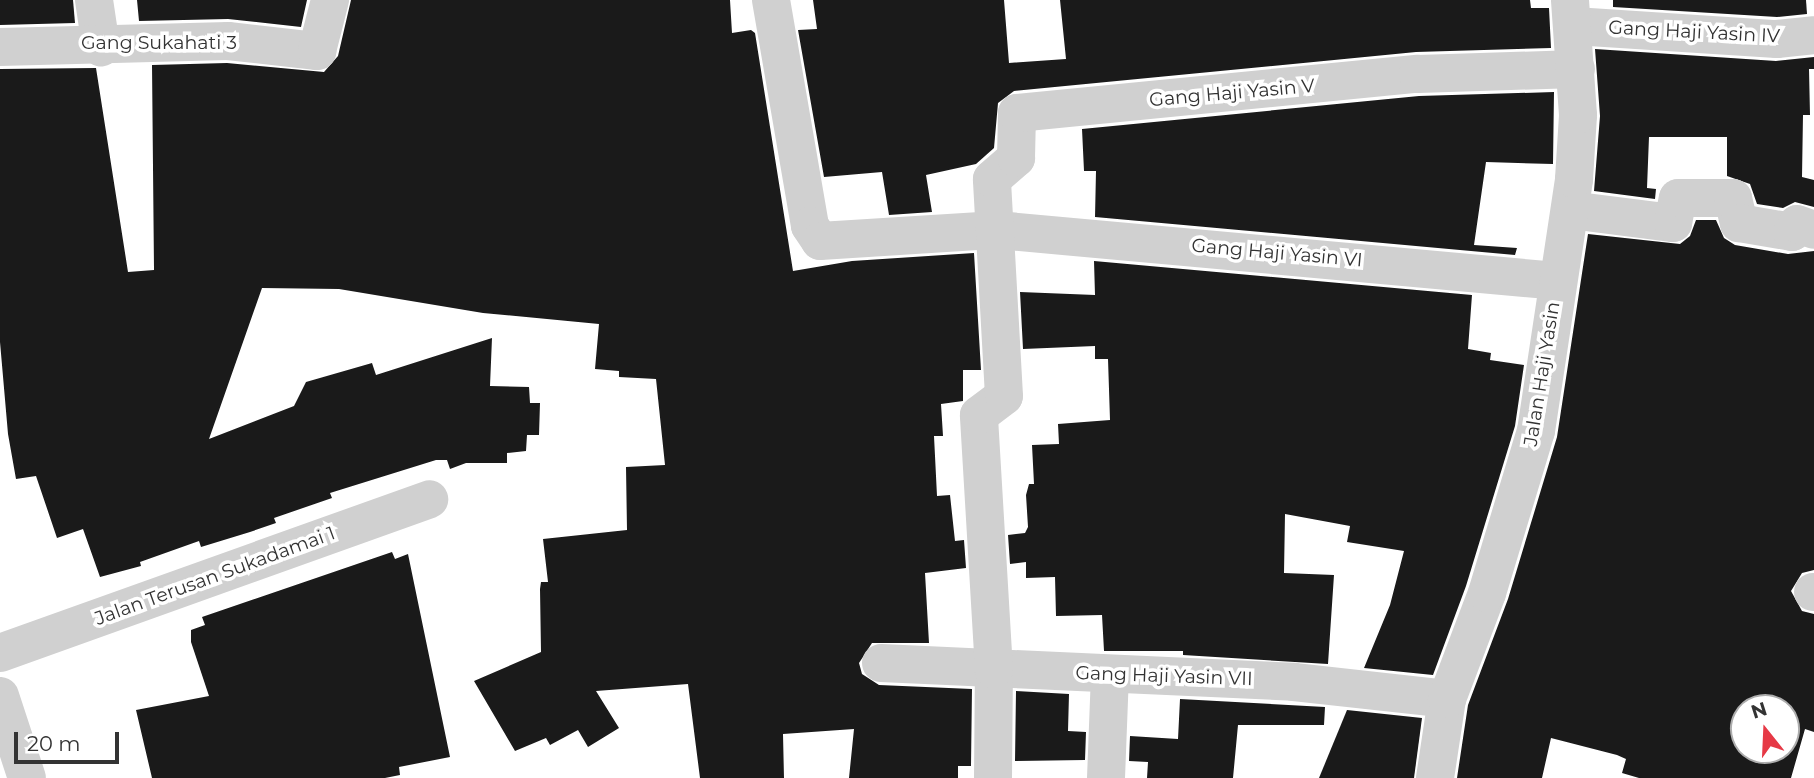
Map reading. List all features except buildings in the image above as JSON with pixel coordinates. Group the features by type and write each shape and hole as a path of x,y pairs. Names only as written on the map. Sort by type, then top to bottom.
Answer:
{"street":[{"path":"94,0 101,47"},
{"name":"Gang Sukahati 3","path":"0,47 89,41 101,47 228,41 317,51 330,0"},
{"name":"Gang Haji Yasin VI","path":"771,0 810,226 820,241 996,230 1557,281"},
{"name":"Gang Haji Yasin IV","path":"1572,13 1777,38 1814,35"},
{"name":"Jalan Haji Yasin","path":"1435,778 1447,699 1487,593 1536,431 1570,210 1578,115 1572,13"},
{"name":"Gang Haji Yasin V","path":"996,230 992,179 1016,158 1015,120 1024,109 1418,74 1576,69"},
{"path":"1570,210 1673,223 1678,198 1733,198 1739,223 1792,232 1797,224 1814,230"},
{"path":"993,778 994,670 979,415 1004,396 996,230"},
{"name":"Jalan Terusan Sukadamai 1","path":"0,653 429,499"},
{"name":"Gang Haji Yasin VII","path":"881,663 1293,682 1447,699"},
{"path":"1106,778 1110,674"},
{"path":"0,696 27,778"}]}
